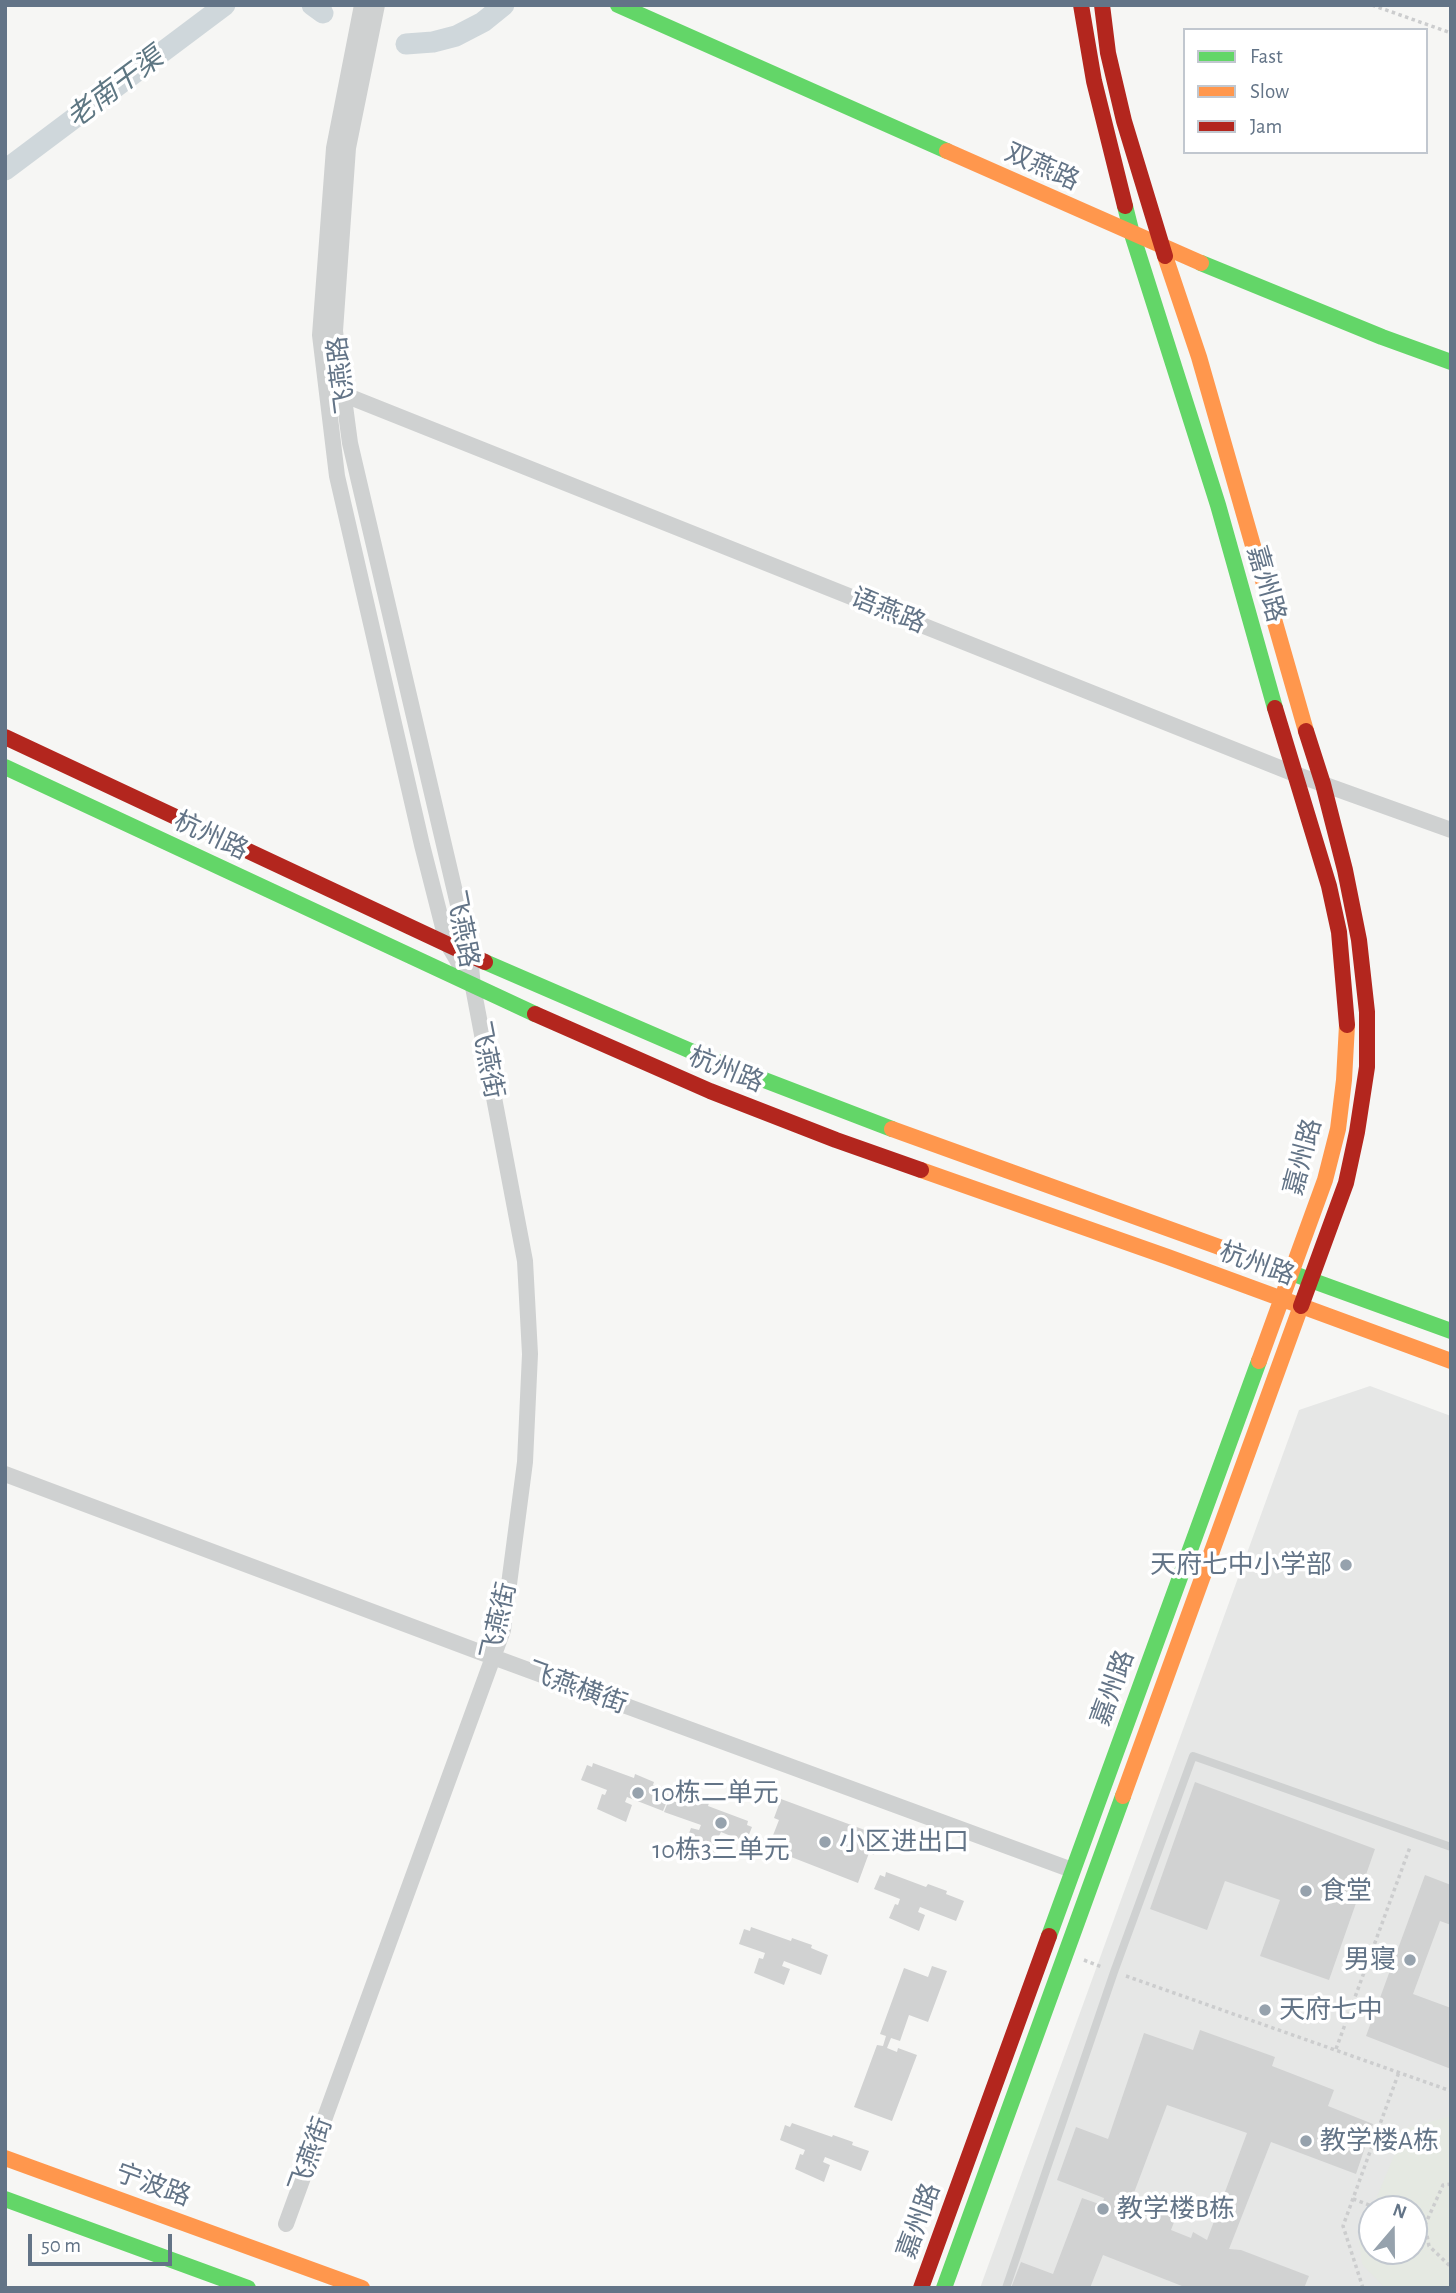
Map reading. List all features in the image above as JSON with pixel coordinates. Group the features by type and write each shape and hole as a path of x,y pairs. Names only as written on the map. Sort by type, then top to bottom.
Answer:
{"street":[{"name":"飞燕路","path":"362,5 334,148 320,335 337,476 447,943 473,987"},
{"name":"飞燕路","path":"377,5 348,148 335,331 351,443 470,956 473,987"},
{"name":"双燕路","path":"618,5 1162,247 1381,337 1451,362"},
{"name":"嘉州路","path":"921,2288 1325,1180 1338,1129 1347,1035 1339,932 1329,886 1218,505 1132,234 1094,81 1081,5"},
{"path":"943,2288 1346,1183 1367,1067 1367,1012 1359,940 1345,870 1323,784 1297,705 1199,357 1124,121 1108,53 1102,5"},
{"name":"语燕路","path":"327,388 1295,774 1451,830"},
{"name":"杭州路","path":"5,737 470,956 707,1058 849,1113 1451,1331"},
{"name":"杭州路","path":"5,767 473,987 710,1091 836,1140 1168,1257 1451,1361"},
{"name":"飞燕街","path":"286,2224 503,1630 523,1475 530,1354 525,1261 473,987"},
{"name":"飞燕横街","path":"5,1474 1072,1870"},
{"name":"宁波路","path":"5,2158 362,2288"},
{"path":"5,2199 248,2288"}],"lane":[{"path":"1006,2288 1114,1972 1193,1756 1451,1847"}],"path":[{"path":"1372,5 1451,33"},
{"path":"1336,2049 1415,1835"},
{"path":"1066,1952 1114,1972 1451,2091"},
{"path":"1363,2288 1343,2226 1399,2072"},
{"path":"1428,2218 1443,2185 1451,2184"},
{"path":"1353,2199 1358,2201"},
{"path":"1428,2241 1429,2246 1451,2267"}],"shaded area":[{"name":"天府七中","path":"1370,1386 1451,1416 1451,2288 980,2288 1299,1410"},
{"path":"1451,2116 1451,2288 1385,2288 1363,2265 1428,2265 1428,2195 1378,2195 1405,2129"}],"building":[{"name":"10栋二单元","path":"593,1763 634,1778 635,1774 654,1782 653,1785 671,1791 663,1811 627,1797 625,1802 632,1805 626,1822 597,1809 602,1794 605,1795 607,1790 581,1780 587,1765 592,1767"},
{"name":"食堂","path":"1195,1782 1375,1849 1329,1980 1260,1956 1280,1900 1225,1881 1207,1930 1150,1909"},
{"name":"10栋3三单元","path":"672,1792 689,1799 690,1795 709,1803 708,1806 748,1821 747,1825 752,1827 746,1842 721,1832 718,1838 722,1839 716,1854 685,1844 691,1828 699,1830 701,1825 664,1812"},
{"name":"小区进出口","path":"781,1799 881,1836 874,1855 869,1853 858,1883 768,1848 779,1820 774,1818"},
{"path":"886,1872 926,1887 928,1884 947,1891 946,1894 964,1901 956,1921 920,1907 918,1912 925,1915 919,1931 889,1918 900,1899 874,1889 880,1875 885,1877"},
{"name":"男寝","path":"1425,1875 1451,1885 1451,1925 1440,1921 1413,1994 1451,2008 1451,2069 1366,2036"},
{"path":"751,1927 791,1941 792,1938 812,1945 811,1948 828,1955 821,1975 784,1961 782,1966 790,1969 784,1985 754,1973 759,1958 763,1959 765,1953 739,1944 744,1929 750,1931"},
{"path":"932,1966 947,1971 928,2022 909,2015 900,2041 891,2038 887,2048 897,2052 898,2048 917,2055 892,2121 854,2107 877,2045 883,2046 886,2036 880,2034 904,1968 928,1977"},
{"path":"1200,2030 1275,2057 1272,2066 1334,2090 1328,2106 1373,2124 1356,2174 1271,2142 1229,2249 1241,2250 1309,2276 1304,2288 1187,2288 1103,2255 1090,2288 1011,2288 1021,2262 1053,2274 1082,2198 1102,2205 1104,2198 1057,2180 1076,2127 1108,2139 1144,2033 1193,2050","holes":["1167,2105 1247,2133 1207,2240 1193,2232 1191,2238 1171,2230 1176,2217 1141,2204 1136,2217 1126,2214"]},
{"path":"792,2123 853,2142 852,2145 869,2151 861,2171 825,2157 823,2162 830,2165 824,2182 795,2169 800,2154 803,2155 805,2150 780,2140 785,2125 790,2127"}],"waterway":[{"name":"老南干渠","path":"5,170 225,5"},
{"name":"老南干渠","path":"312,5 323,13"},
{"name":"老南干渠","path":"406,44 433,42 456,36 483,22 504,5"}],"traffic: fast":[{"path":"618,5 947,151"},
{"path":"1125,206 1218,505 1275,708"},
{"path":"1201,263 1382,337 1451,362"},
{"path":"5,767 535,1014"},
{"path":"485,962 707,1058 892,1129"},
{"path":"1283,1270 1451,1331"},
{"path":"1049,1936 1259,1361"},
{"path":"944,2288 1123,1796"},
{"path":"5,2199 248,2288"}],"traffic: slow":[{"path":"947,151 1201,263"},
{"path":"1165,256 1199,357 1306,731"},
{"path":"1259,1361 1325,1180 1338,1129 1347,1025"},
{"path":"892,1129 1283,1270"},
{"path":"921,1170 1451,1361"},
{"path":"1123,1796 1301,1306"},
{"path":"5,2158 362,2288"}],"traffic: jam":[{"path":"1081,5 1094,81 1125,206"},
{"path":"1102,5 1108,53 1124,121 1165,256"},
{"path":"1275,708 1329,886 1339,932 1347,1025"},
{"path":"1301,1306 1346,1183 1367,1067 1367,1012 1359,940 1345,870 1306,731"},
{"path":"5,737 485,962"},
{"path":"535,1014 710,1091 921,1170"},
{"path":"921,2288 1049,1936"}],"place":[{"name":"天府七中小学部","path":"1346,1565"},
{"name":"10栋二单元","path":"638,1793"},
{"name":"10栋3三单元","path":"721,1823"},
{"name":"小区进出口","path":"825,1842"},
{"name":"食堂","path":"1306,1891"},
{"name":"男寝","path":"1410,1960"},
{"name":"天府七中","path":"1265,2010"},
{"name":"教学楼A栋","path":"1306,2141"},
{"name":"教学楼B栋","path":"1103,2209"}]}
